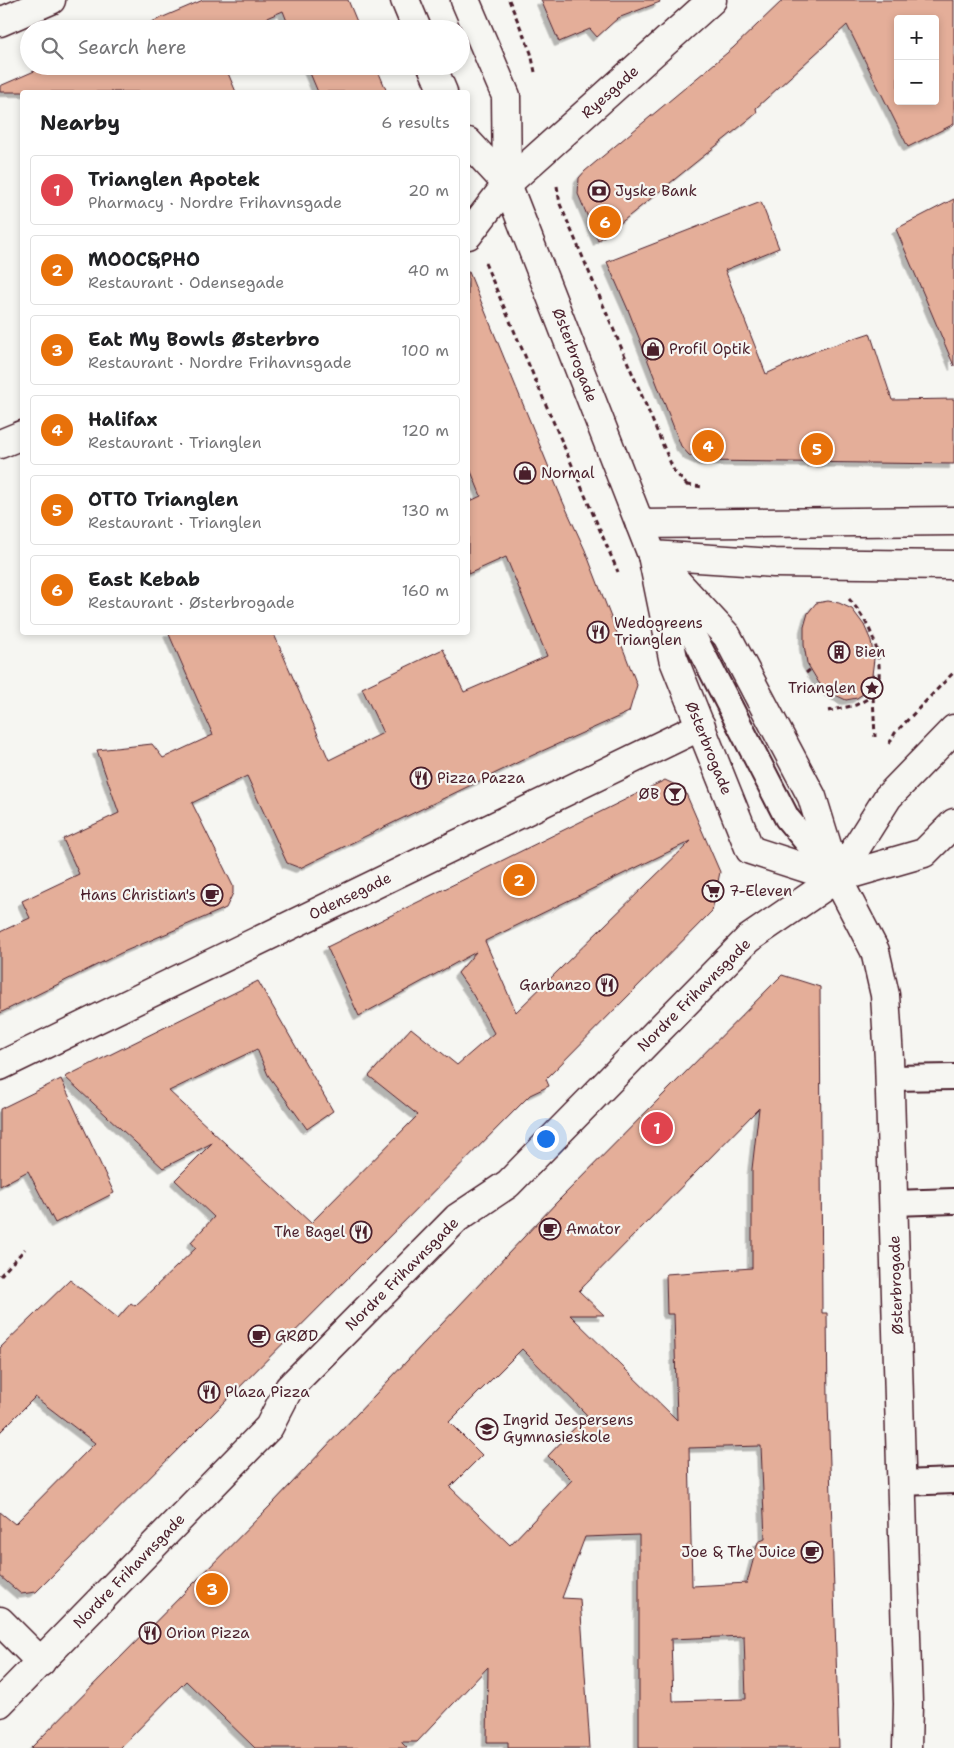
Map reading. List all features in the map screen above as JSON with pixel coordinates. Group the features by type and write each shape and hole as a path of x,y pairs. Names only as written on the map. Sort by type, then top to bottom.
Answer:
{"street":[{"path":"0,22 51,0"},
{"path":"405,0 413,20"},
{"name":"Østerbrogade","path":"465,0 506,96 507,184 652,555 673,658 750,850 837,878"},
{"name":"Ryesgade","path":"470,232 507,184 712,0"},
{"path":"436,75 442,90"},
{"name":"Østerbrogade","path":"470,144 507,184"},
{"path":"0,444 20,436"},
{"path":"640,524 954,521"},
{"path":"652,555 774,563 954,565"},
{"name":"Østerbrogade","path":"652,555 727,636 812,797 837,878 875,951 885,995 894,1203 908,1704 907,1748"},
{"name":"Odensegade","path":"0,1066 701,726"},
{"path":"837,878 888,797 954,729"},
{"path":"837,878 924,853 954,824"},
{"name":"Nordre Frihavnsgade","path":"0,1703 269,1427 289,1388 457,1218 508,1184 748,939 837,878"},
{"path":"0,1621 41,1662"},
{"name":"Østerbrogade","path":"908,1704 912,1748"}],"lane":[{"path":"890,1078 954,1077"},
{"path":"894,1203 954,1201"},
{"path":"902,1483 954,1481"}],"path":[{"path":"509,0 531,53"},
{"path":"586,265 674,471 687,485"},
{"path":"500,299 621,579"},
{"path":"849,599 861,612 872,633 880,662 879,677 873,696 875,737"},
{"path":"806,673 810,669"},
{"path":"886,749 895,733 954,672"},
{"path":"872,675 879,677"},
{"path":"867,691 873,696"},
{"path":"828,710 856,705 873,696"},
{"path":"0,1276 25,1249"}],"building":[{"path":"203,0 348,0 356,20 286,20 283,11 262,20 156,20"},
{"path":"541,0 659,0 660,2 618,18 597,37 590,29 559,42"},
{"path":"783,0 954,0 954,124 908,147 847,25 756,108 757,113 598,241 578,194 579,178 733,48"},
{"path":"25,75 229,75 235,90 20,90 20,92 0,92 0,86"},
{"path":"311,75 380,75 386,90 317,90"},
{"path":"954,199 954,366 896,229"},
{"path":"761,202 779,248 725,270 766,374 816,351 870,333 892,400 954,399 954,464 703,461 689,455 681,446 629,312 607,262"},
{"path":"470,274 563,502 585,550 637,685 629,712 531,756 300,868 287,863 247,776 192,803 233,886 233,893 226,908 121,953 0,1013 0,932 30,918 22,901 79,874 63,839 119,813 97,750 152,744 163,758 213,735 169,635 274,635 329,760 383,733 362,688 443,649 464,692 547,656 506,557 470,573 470,501 481,496 470,469"},
{"name":"Bien","path":"828,601 839,603 852,609 864,625 871,641 874,659 872,675 867,691 857,698 846,700 831,693 819,683 807,663 804,627 808,613 816,603"},
{"path":"665,780 684,789 720,872 712,911 546,1079 549,1086 530,1095 36,1592 21,1594 0,1576 0,1512 15,1524 95,1443 35,1397 0,1432 0,1348 70,1280 118,1318 131,1303 135,1306 196,1248 191,1242 214,1217 175,1180 212,1143 163,1168 65,1077 258,981 333,1111 307,1129 268,1075 257,1049 169,1091 311,1223 418,1115 369,1076 411,1028 457,1065 494,1033 472,993 458,973 476,952 359,1016 327,947","holes":["691,841 516,1012 485,941"]},
{"path":"782,975 820,987 822,1313 827,1313 839,1748 639,1748 639,1535 585,1537 562,1598 580,1599 590,1748 508,1748 508,1742 487,1742 488,1667 417,1742 401,1742 407,1748 255,1748 186,1681 120,1748 31,1748 274,1502 557,1202","holes":["759,1108 752,1169 752,1268 666,1274 667,1314 674,1314 677,1420 570,1315 604,1315 579,1291","522,1349 587,1415 548,1456 572,1480 510,1545 450,1487 482,1455 449,1422","761,1446 765,1539 758,1542 747,1583 692,1586 689,1448","744,1636 746,1699 673,1701 671,1639"]},
{"path":"61,1079 114,1193 55,1223 28,1171 0,1186 0,1109"}],"place":[{"name":"Jyske Bank","path":"599,191"},
{"name":"East Kebab","path":"605,222"},
{"name":"Profil Optik","path":"653,349"},
{"name":"Halifax","path":"708,446"},
{"name":"OTTO Trianglen","path":"817,449"},
{"name":"Normal","path":"525,473"},
{"name":"Wedogreens Trianglen","path":"598,632"},
{"name":"Bien","path":"839,652"},
{"name":"Trianglen","path":"872,688"},
{"name":"Pizza Pazza","path":"421,778"},
{"name":"ØB","path":"675,794"},
{"name":"MOOC&PHO","path":"519,880"},
{"name":"7-Eleven","path":"713,891"},
{"name":"Hans Christian's","path":"212,895"},
{"name":"Garbanzo","path":"607,985"},
{"name":"Trianglen Apotek","path":"657,1128"},
{"name":"Amator","path":"550,1229"},
{"name":"The Bagel","path":"361,1232"},
{"name":"GRØD","path":"259,1336"},
{"name":"Plaza Pizza","path":"209,1392"},
{"name":"Ingrid Jespersens Gymnasieskole","path":"487,1429"},
{"name":"Joe & The Juice","path":"812,1552"},
{"name":"Eat My Bowls Østerbro","path":"212,1589"},
{"name":"Orion Pizza","path":"150,1633"}]}
